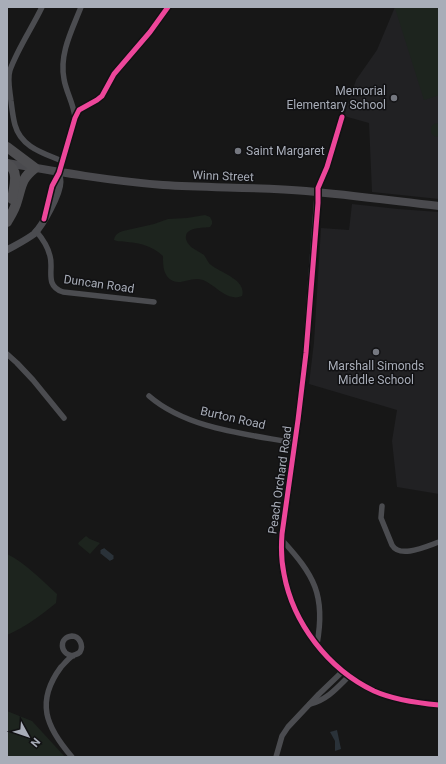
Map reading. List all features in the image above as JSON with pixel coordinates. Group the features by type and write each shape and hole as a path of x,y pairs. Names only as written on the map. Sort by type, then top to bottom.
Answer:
{"highway":[{"path":"7,147 35,168 23,181 16,205 7,221"},
{"path":"7,163 12,167 15,174 11,206 7,221"}],"main road":[{"name":"Winn Street","path":"7,163 99,179 155,184 282,190 439,206"}],"street":[{"path":"42,7 10,71 9,86 14,121 20,136 26,144 31,147 62,161"},
{"path":"75,118 63,77 63,63 66,44 81,7"},
{"path":"7,250 36,231 53,205 60,182 59,173 62,161 75,118 80,110 102,96 114,74 150,32 168,7"},
{"path":"318,193 318,188 327,167 342,116"},
{"name":"Peach Orchard Road","path":"318,193 306,357 284,513 282,561 286,584 297,612 306,628 328,658 346,674 369,688 385,695 403,700 439,705"},
{"name":"Duncan Road","path":"36,231 45,243 50,254 52,262 51,278 58,290 63,292 154,302"},
{"path":"7,354 33,380 64,418"},
{"name":"Burton Road","path":"149,396 171,412 209,426 295,443"},
{"path":"382,506 381,518 393,548 397,551 410,551 439,542"},
{"path":"282,540 299,560 313,581 316,589 319,598 320,619 317,644"},
{"path":"72,757 60,743 52,729 47,716 46,706 52,683 63,666 73,656"},
{"path":"276,757 283,733 291,722 346,674"}],"shaded area":[{"name":"Memorial Elementary School","path":"395,7 439,7 439,199 372,192 369,123 344,116 356,80 377,50"},
{"path":"439,7 439,95 424,100 395,8"},
{"path":"439,123 439,137 434,136 431,133 431,127 434,124"},
{"name":"Marshall Simonds Middle School","path":"352,204 439,212 439,494 397,487 392,441 397,410 309,384 314,342 321,228 349,230"},
{"path":"205,215 210,217 212,221 210,227 192,229 187,233 187,242 191,247 204,255 211,265 237,281 243,290 242,296 229,296 207,282 199,279 180,282 173,281 165,274 163,256 159,253 142,244 114,240 117,234 123,231 154,224 168,219"},
{"path":"86,536 100,543 90,554 78,544"},
{"path":"104,548 114,556 112,560 110,561 100,553 100,551"},
{"path":"7,554 27,567 57,594 56,603 27,625 7,635"},
{"path":"7,711 32,721 65,757 7,757"},
{"path":"337,730 341,749 335,751 335,741 330,732"}],"cycle path":[{"path":"44,219 52,186 59,173 75,118 79,110 102,96 114,74 150,32 168,7"},
{"path":"342,117 327,167 318,188 306,353 282,534 283,569 295,610 304,627 315,643 342,670 357,682 390,697 406,701 439,705"}],"place":[{"name":"Memorial Elementary School","path":"394,98"},
{"name":"Saint Margaret","path":"238,151"},
{"name":"Marshall Simonds Middle School","path":"376,352"}]}
